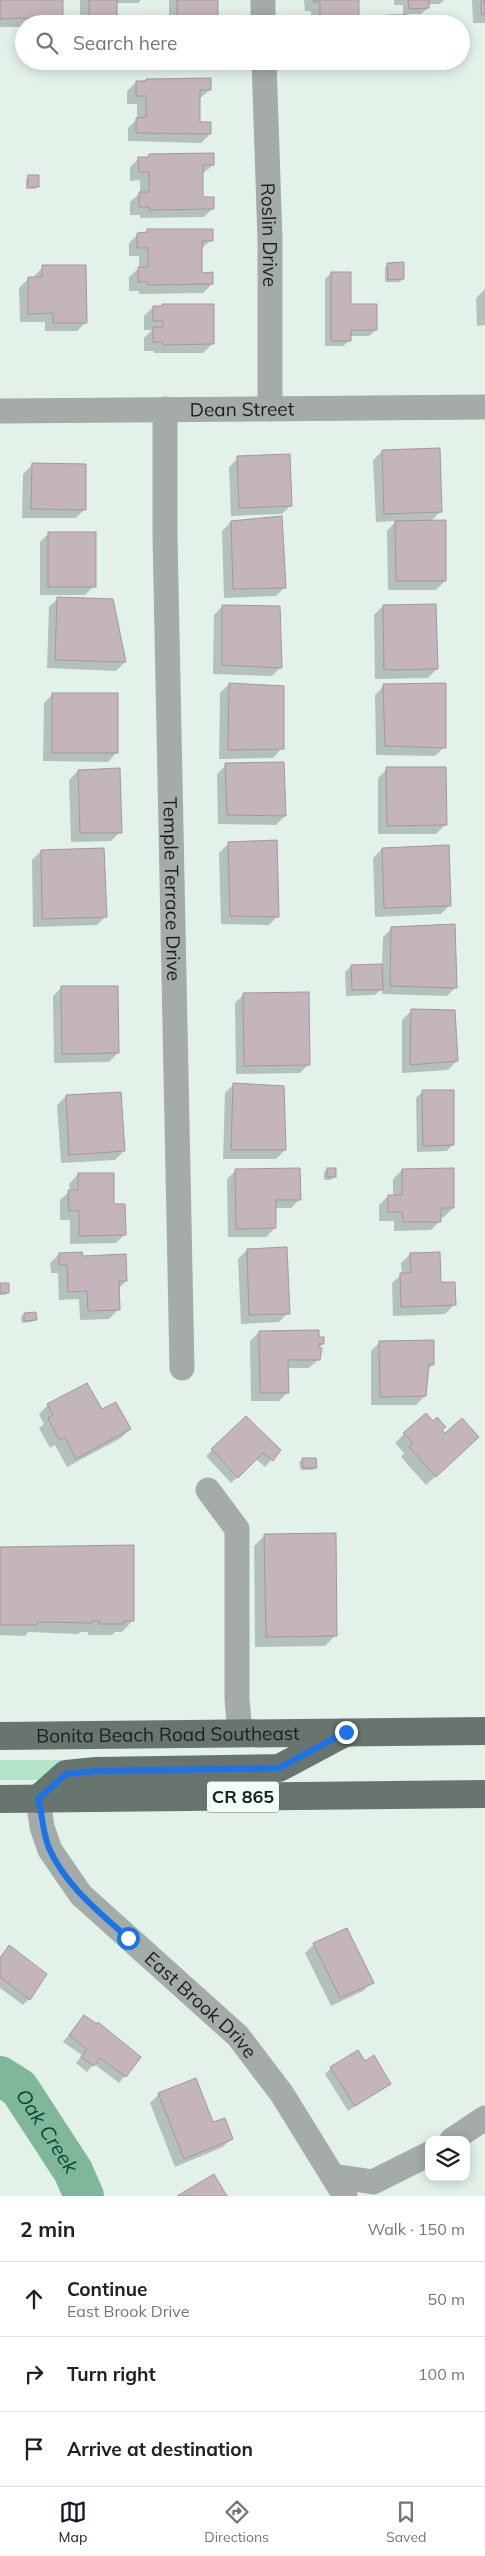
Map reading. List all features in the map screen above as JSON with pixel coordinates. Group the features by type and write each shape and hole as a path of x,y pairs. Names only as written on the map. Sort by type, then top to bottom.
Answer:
{"main road":[{"name":"Bonita Beach Road Southeast","path":"0,1736 485,1731"},
{"path":"38,1799 66,1774 96,1771 279,1768 346,1732"},
{"name":"CR 865","path":"0,1799 485,1794"}],"street":[{"path":"263,0 263,15"},
{"name":"Roslin Drive","path":"264,70 270,240 270,409"},
{"name":"Dean Street","path":"0,411 485,407"},
{"name":"Temple Terrace Drive","path":"165,410 165,535 182,1368"},
{"path":"208,1490 237,1529 237,1699 240,1734"},
{"name":"East Brook Drive","path":"38,1799 42,1827 50,1850 81,1895 238,2036 282,2094 339,2186"},
{"path":"458,2136 485,2118"},
{"path":"339,2186 373,2182 425,2156"}],"green space":[{"path":"0,1760 66,1760 66,1763 39,1780 0,1780"}],"building":[{"path":"0,0 63,0 63,15 15,15 15,19 0,19"},
{"path":"89,0 117,0 117,15 89,15"},
{"path":"177,0 218,0 218,15 177,15"},
{"path":"313,0 359,0 359,15 320,15 320,2 313,2"},
{"path":"408,0 429,0 429,8 409,9"},
{"path":"481,0 485,0 485,14 481,15"},
{"path":"211,78 211,90 200,90 200,122 211,122 211,134 136,133 136,118 146,117 146,96 136,96 136,81 146,81 146,79"},
{"path":"214,153 214,165 203,165 203,197 214,197 214,209 149,210 149,207 139,207 139,192 149,192 149,172 139,172 138,157 149,157 149,154"},
{"path":"28,175 39,175 39,187 28,187"},
{"path":"147,229 213,229 213,241 202,241 202,273 213,272 213,284 148,285 148,282 138,282 138,267 148,267 148,248 137,248 137,233 147,232"},
{"path":"404,262 404,279 388,280 387,263"},
{"path":"42,265 86,265 87,323 53,323 53,313 28,314 28,277 42,277"},
{"path":"331,272 351,272 351,304 377,304 377,330 351,330 351,341 331,341"},
{"path":"162,304 214,304 214,344 163,345 163,342 153,342 153,327 163,327 163,321 153,321 153,306 162,306"},
{"path":"440,448 442,512 384,514 382,450"},
{"path":"290,454 292,506 239,508 237,456"},
{"path":"32,463 86,464 86,510 31,509"},
{"path":"282,516 286,588 233,589 231,521"},
{"path":"446,520 446,581 396,581 395,521"},
{"path":"48,532 96,532 96,587 48,587"},
{"path":"57,597 113,599 126,662 55,660"},
{"path":"436,604 438,669 384,670 383,605"},
{"path":"222,605 280,606 282,668 222,665"},
{"path":"229,683 284,686 284,749 228,750"},
{"path":"446,683 446,748 385,746 383,684"},
{"path":"52,693 118,693 118,753 52,753"},
{"path":"284,762 286,816 227,815 225,763"},
{"path":"386,767 446,767 447,825 387,826"},
{"path":"120,768 122,833 80,833 78,770"},
{"path":"277,840 279,917 230,916 228,842"},
{"path":"449,845 451,906 384,908 382,848"},
{"path":"104,848 107,917 42,919 41,850"},
{"path":"455,924 457,988 390,986 391,927"},
{"path":"382,964 383,990 352,990 351,965"},
{"path":"61,986 118,986 119,1053 62,1054"},
{"path":"309,992 310,1065 244,1066 243,993"},
{"path":"411,1009 455,1010 458,1061 410,1065"},
{"path":"233,1083 284,1086 286,1150 231,1150"},
{"path":"422,1090 454,1090 454,1145 423,1146"},
{"path":"121,1092 125,1151 69,1155 66,1095"},
{"path":"300,1168 301,1200 276,1200 276,1228 236,1229 235,1169"},
{"path":"327,1168 336,1168 336,1177 327,1177"},
{"path":"454,1168 454,1208 441,1208 441,1222 403,1222 402,1212 388,1212 388,1195 402,1195 402,1169"},
{"path":"78,1173 114,1173 114,1204 125,1204 126,1235 79,1236 79,1211 69,1211 68,1190 78,1190"},
{"path":"287,1247 290,1314 249,1315 247,1249"},
{"path":"82,1252 83,1256 126,1254 127,1281 119,1281 120,1310 88,1311 87,1291 68,1292 67,1265 59,1265 59,1253"},
{"path":"440,1252 441,1282 455,1282 456,1305 401,1307 400,1273 411,1273 410,1253"},
{"path":"0,1283 9,1283 9,1293 0,1293"},
{"path":"36,1312 37,1320 24,1321 24,1313"},
{"path":"319,1330 319,1337 324,1337 324,1344 319,1344 319,1348 322,1348 320,1360 288,1360 289,1393 260,1393 259,1331"},
{"path":"434,1340 434,1365 429,1365 426,1396 380,1397 379,1341"},
{"path":"87,1383 102,1409 116,1402 131,1429 76,1459 65,1437 59,1440 48,1418 53,1415 47,1404"},
{"path":"426,1413 433,1421 437,1417 446,1427 442,1430 445,1433 462,1418 479,1437 436,1477 409,1447 413,1443 403,1433"},
{"path":"246,1416 281,1450 273,1461 263,1453 238,1478 211,1449"},
{"path":"302,1458 316,1458 317,1468 303,1468"},
{"path":"336,1533 337,1636 266,1637 264,1534"},
{"path":"134,1545 134,1621 124,1621 124,1624 99,1624 99,1621 91,1621 91,1623 37,1622 37,1625 0,1625 0,1547"},
{"path":"347,1928 374,1983 340,1998 313,1943"},
{"path":"9,1945 47,1974 30,2000 0,1977 0,1958"},
{"path":"84,2015 97,2024 98,2022 141,2057 126,2077 100,2058 94,2066 81,2057 87,2049 69,2035"},
{"path":"358,2050 365,2061 374,2055 391,2084 355,2106 330,2067"},
{"path":"196,2078 213,2122 225,2118 233,2139 184,2159 158,2093"},
{"path":"214,2174 227,2196 177,2196"}],"waterway":[{"name":"Oak Creek","path":"0,2076 19,2088 73,2171 84,2196"}],"route":[{"path":"128,1938 81,1895 64,1873 50,1850 42,1827 38,1799 66,1774 96,1771 279,1768 346,1732"}]}
